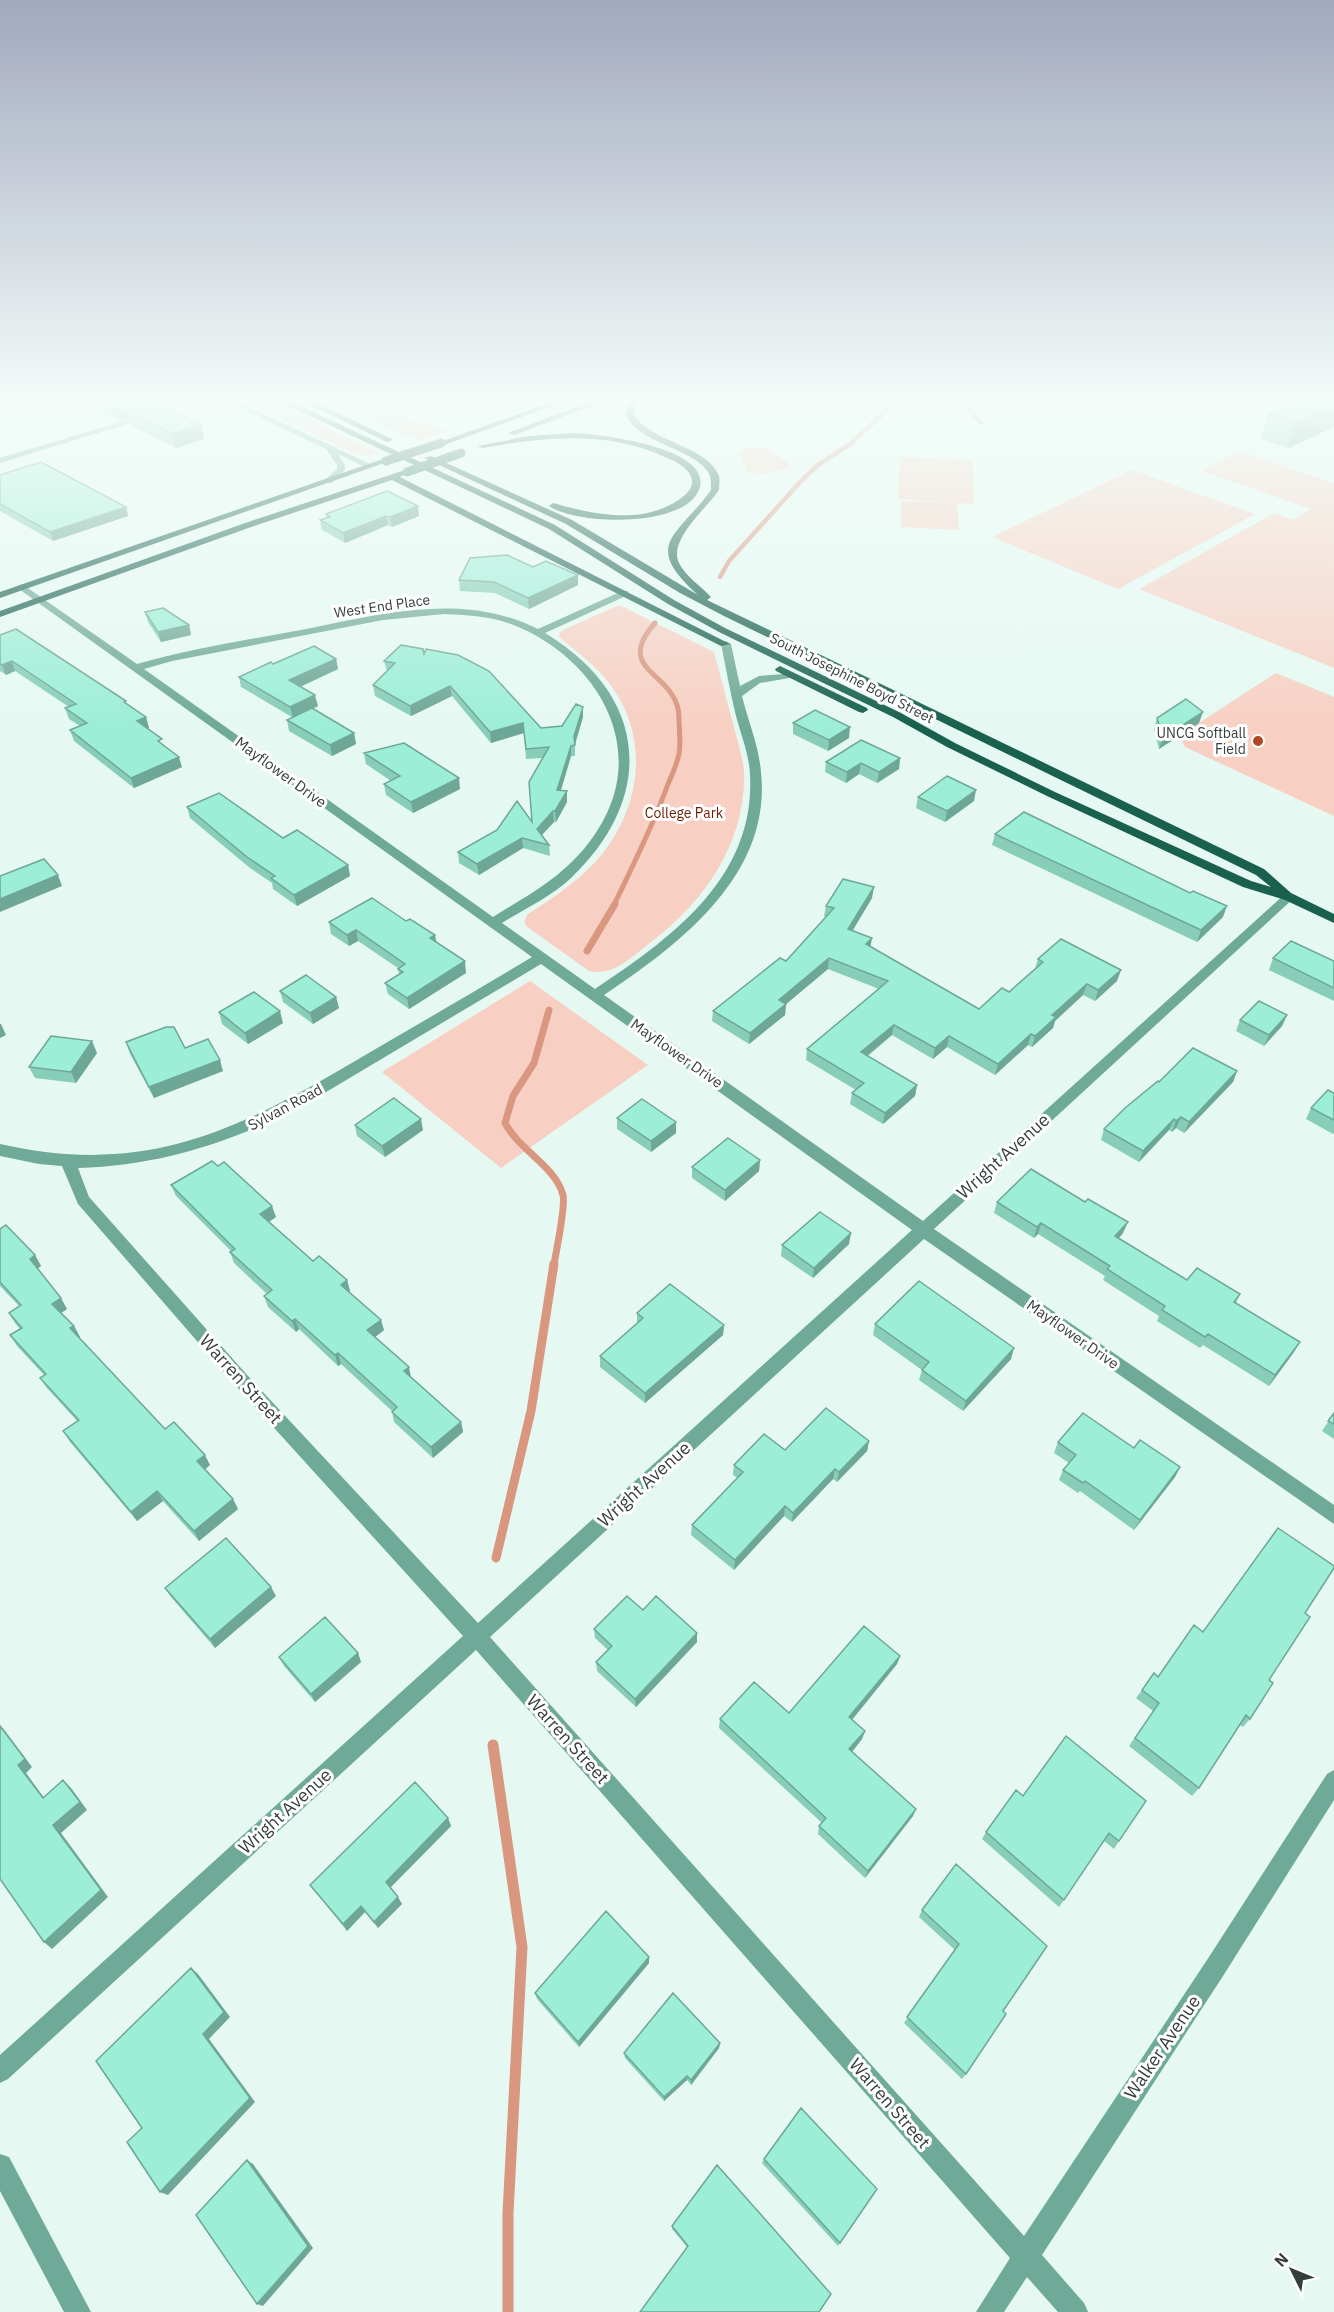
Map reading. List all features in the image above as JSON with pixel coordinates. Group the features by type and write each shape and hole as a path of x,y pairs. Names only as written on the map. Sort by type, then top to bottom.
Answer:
{"main road":[{"path":"0,595 245,510"},
{"path":"0,614 293,510"},
{"path":"459,510 790,675 891,723 951,745"},
{"name":"South Josephine Boyd Street","path":"516,510 552,527 693,615 897,715 951,745 1247,884 1289,897 1334,919"},
{"name":"South Josephine Boyd Street","path":"543,510 569,522 683,591 727,614 1260,872 1289,897"},
{"path":"572,510 623,518 662,510"},
{"path":"698,510 672,540 671,553 681,574 727,614"}],"street":[{"name":"Mayflower Drive","path":"22,587 922,1229 1334,1516"},
{"path":"539,632 625,593"},
{"name":"West End Place","path":"136,668 170,658 408,613 447,611 484,614 512,620 539,632 580,664 607,696 618,718 625,741 625,771 621,794 612,815 584,857 548,889 492,923"},
{"path":"595,995 631,972 679,934 718,894 737,865 749,834 756,808 757,789 753,754 726,644"},
{"path":"739,694 745,686 762,678 790,675"},
{"name":"Wright Avenue","path":"0,2071 1289,897"},
{"name":"Sylvan Road","path":"0,1150 32,1158 68,1163 146,1158 198,1145 268,1118 542,957"},
{"name":"Warren Street","path":"68,1163 82,1200 242,1381 477,1636 1075,2312"},
{"name":"Walker Avenue","path":"989,2312 1215,1968 1334,1781"},
{"path":"0,2166 78,2312"}],"green space":[{"path":"901,510 958,510 959,530 901,527"},
{"path":"1049,510 1244,510 1255,514 1118,589 992,537"},
{"path":"1310,510 1334,510 1334,668 1139,589 1274,513 1293,520"},
{"name":"College Park","path":"619,605 714,652 744,768 744,780 742,804 728,850 703,891 671,926 631,958 615,968 598,972 589,971 526,926 524,921 528,914 573,883 597,860 612,841 631,798 636,753 632,730 624,708 612,687 600,673 559,637 559,633 565,629"},
{"name":"UNCG Softball Field","path":"1276,673 1334,697 1334,816 1185,747 1179,736"},
{"path":"530,981 648,1065 501,1168 382,1072"}],"building":[{"path":"11,510 117,510 50,532"},
{"path":"337,510 408,510 343,533 320,520 330,517 326,514"},
{"path":"507,555 533,567 546,561 578,575 528,598 494,582 459,580 470,558"},
{"path":"163,608 189,625 158,632 145,612"},
{"path":"16,629 126,701 124,702 146,717 137,721 162,739 158,741 179,757 131,778 70,730 87,723 65,708 76,704 12,661 0,664 0,635"},
{"path":"401,645 423,649 424,654 426,649 458,655 489,671 541,728 562,726 576,704 583,707 574,736 575,745 571,746 557,790 567,791 555,811 537,829 549,845 522,838 477,864 458,852 497,830 517,801 532,822 529,782 549,747 526,749 523,723 490,732 450,686 410,706 373,685 395,663 384,661"},
{"path":"314,646 336,659 289,680 315,695 290,707 239,677 271,662 273,664"},
{"path":"1186,699 1203,712 1163,738 1157,718"},
{"path":"312,708 354,733 330,745 287,720"},
{"path":"815,710 850,727 829,740 793,723"},
{"path":"861,740 900,758 879,772 861,763 847,772 826,762"},
{"path":"404,743 459,778 411,802 384,784 400,776 364,753"},
{"path":"947,776 976,790 947,811 918,797"},
{"path":"219,793 283,838 297,830 348,865 294,895 271,878 275,876 247,857 187,807"},
{"path":"1024,812 1190,893 1193,891 1227,906 1201,930 995,834"},
{"path":"44,859 58,875 0,899 0,876"},
{"path":"843,879 874,887 848,929 872,938 866,944 979,1009 1002,988 1009,992 1043,962 1038,959 1061,939 1121,970 1098,990 1087,984 1052,1015 1056,1017 1035,1036 1031,1034 998,1064 949,1036 935,1048 894,1025 861,1052 917,1085 885,1113 852,1093 864,1083 807,1049 888,981 829,958 779,1000 786,1004 750,1033 713,1011 780,958 786,961 834,908 826,906"},
{"path":"372,898 406,921 410,919 435,935 430,938 465,961 407,998 385,983 403,972 398,969 405,964 356,930 347,935 329,922"},
{"path":"1291,941 1334,961 1334,988 1273,958"},
{"path":"306,975 336,997 310,1013 280,991"},
{"path":"254,992 280,1011 245,1033 219,1012"},
{"path":"1259,1001 1287,1015 1269,1035 1240,1020"},
{"path":"166,1027 174,1027 185,1048 208,1039 220,1060 149,1087 126,1042"},
{"path":"51,1036 92,1041 71,1072 29,1067"},
{"path":"1193,1048 1237,1071 1189,1122 1181,1117 1176,1121 1174,1119 1143,1151 1104,1129 1125,1108 1159,1082"},
{"path":"1328,1090 1334,1093 1334,1120 1311,1108"},
{"path":"394,1098 421,1119 382,1146 355,1125"},
{"path":"642,1099 676,1122 651,1141 617,1118"},
{"path":"728,1138 760,1160 725,1190 692,1167"},
{"path":"212,1161 218,1166 224,1162 272,1206 260,1214 313,1261 319,1256 347,1280 341,1285 381,1320 367,1330 409,1367 404,1371 461,1422 431,1447 392,1412 397,1407 338,1353 335,1355 295,1319 292,1321 264,1296 272,1290 230,1252 235,1249 171,1185"},
{"path":"1031,1169 1085,1202 1088,1199 1128,1222 1115,1236 1187,1280 1197,1268 1240,1294 1234,1302 1300,1342 1275,1375 1208,1334 1205,1337 1162,1310 1165,1306 1107,1269 1110,1266 1041,1223 1037,1227 997,1202"},
{"path":"820,1212 851,1233 814,1268 782,1245"},
{"path":"6,1225 35,1255 30,1259 61,1298 52,1304 74,1326 70,1328 165,1429 174,1422 205,1455 197,1461 233,1499 194,1531 157,1491 131,1512 63,1431 79,1420 40,1378 46,1374 10,1335 22,1328 9,1313 21,1305 0,1282 0,1229"},
{"path":"919,1281 1014,1348 966,1401 922,1370 929,1362 875,1324"},
{"path":"670,1284 724,1325 645,1393 600,1356 643,1318 637,1313"},
{"path":"826,1408 869,1441 839,1472 835,1469 793,1513 785,1506 735,1560 692,1525 743,1472 734,1465 764,1434 785,1450"},
{"path":"1083,1413 1134,1448 1140,1440 1180,1467 1140,1520 1085,1481 1083,1483 1063,1470 1076,1455 1058,1442"},
{"path":"1334,1413 1334,1424 1328,1421"},
{"path":"1278,1528 1334,1568 1305,1613 1310,1617 1269,1680 1273,1683 1250,1719 1246,1715 1199,1788 1135,1738 1159,1703 1142,1690 1154,1673 1158,1677 1194,1625 1203,1632"},
{"path":"226,1538 271,1587 210,1639 165,1588"},
{"path":"627,1596 643,1610 656,1596 697,1633 635,1699 596,1662 612,1646 594,1629"},
{"path":"325,1617 358,1653 311,1694 279,1657"},
{"path":"864,1626 900,1656 849,1717 865,1731 849,1749 916,1809 868,1871 819,1826 826,1818 720,1719 754,1682 789,1713"},
{"path":"0,1726 25,1759 18,1765 43,1798 63,1780 80,1802 53,1825 101,1890 44,1942 0,1879"},
{"path":"1066,1736 1146,1801 1119,1841 1109,1833 1064,1900 986,1832 1016,1790 1023,1796"},
{"path":"415,1782 448,1818 386,1882 398,1897 374,1922 361,1906 343,1924 310,1885"},
{"path":"956,1864 1047,1946 1003,2011 1006,2014 966,2074 907,2017 959,1944 922,1910"},
{"path":"606,1911 649,1957 578,2042 535,1993"},
{"path":"191,1968 224,2012 203,2034 250,2098 160,2192 127,2142 142,2128 96,2061"},
{"path":"673,1993 720,2043 691,2080 687,2076 664,2097 624,2053"},
{"path":"801,2108 877,2189 840,2243 764,2159"},
{"path":"247,2160 308,2246 257,2304 196,2215"},
{"path":"717,2165 831,2294 819,2312 640,2312 688,2246 672,2226"}],"waterway":[{"path":"720,577 729,561 775,510"},
{"path":"614,905 656,815 679,754 679,718 676,702 669,690 643,663 640,652 643,640 655,623"},
{"path":"587,951 615,904"},
{"path":"549,1010 534,1063 513,1096 505,1123 519,1142 553,1175 563,1195 562,1218 554,1265"},
{"path":"496,1558 531,1411 554,1264"},
{"path":"493,1745 522,1947 508,2213 508,2312"}],"place":[{"name":"UNCG Softball Field","path":"1258,741"}]}
